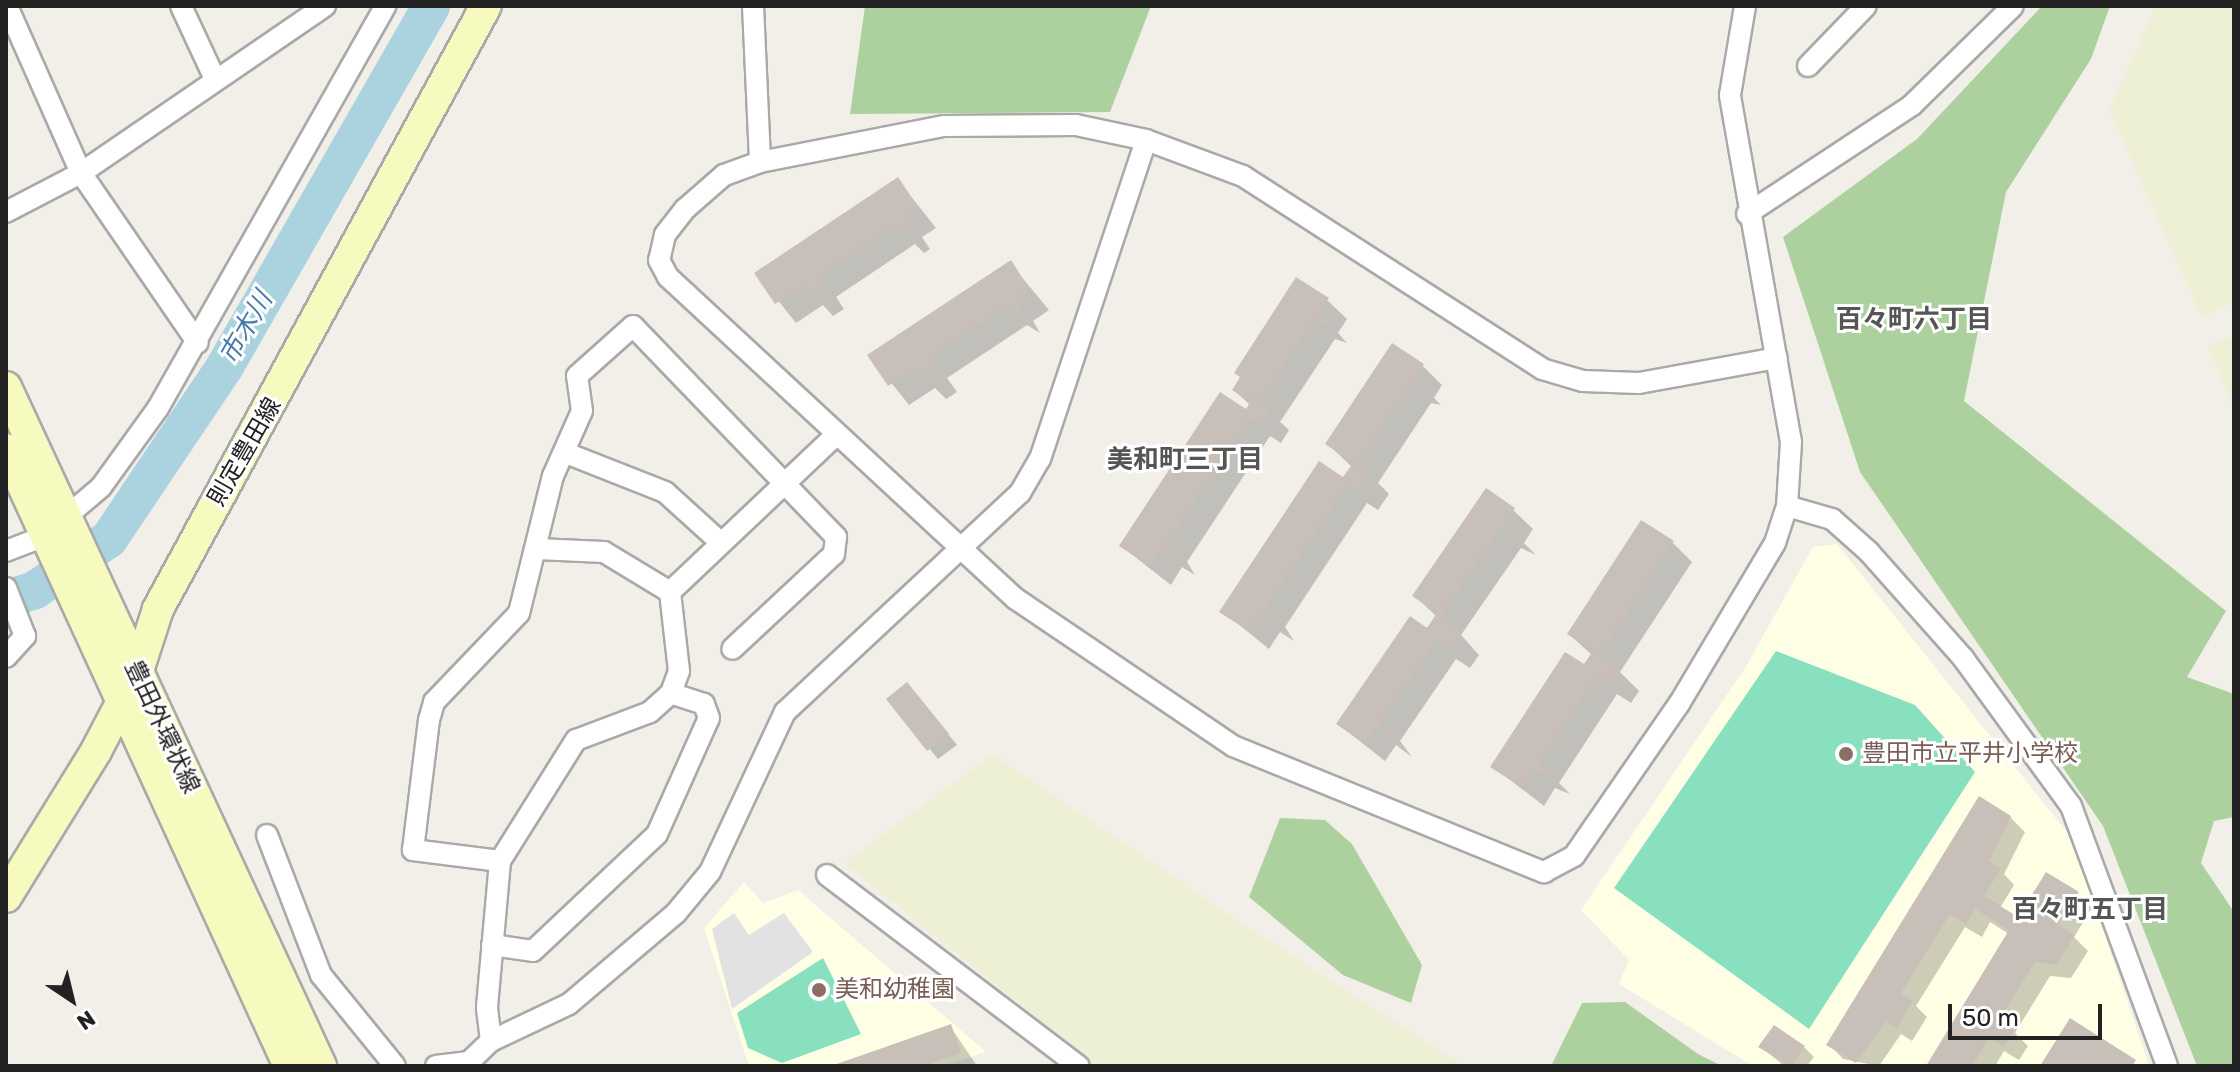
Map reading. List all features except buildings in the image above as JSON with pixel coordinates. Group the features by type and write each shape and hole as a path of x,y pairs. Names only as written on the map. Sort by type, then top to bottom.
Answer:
{"street":[{"path":"7,6 81,173 198,343"},
{"path":"181,6 215,79"},
{"path":"6,212 81,173 325,6"},
{"path":"6,551 57,534 101,487 198,343 385,6"},
{"path":"753,6 760,162"},
{"path":"1745,6 1730,95 1747,214 1777,358 1791,442 1787,506 1775,543 1679,704 1574,856 1544,872 1233,746 1016,599 837,434 659,260 665,235 705,188 760,162 944,126 1053,123 1146,140 1281,197 1542,369 1583,381 1639,383 1777,358"},
{"path":"1808,66 1866,6"},
{"path":"1747,214 1912,105 2013,6"},
{"name":"則定豊田線","path":"6,897 121,704 138,671 158,609 482,7"},
{"path":"436,1066 469,1064 491,1041 569,1004 676,913 710,872 785,712 1020,493 1040,459 1146,140"},
{"path":"500,861 413,850 411,842 434,702 519,613 553,476 566,453 582,411 577,376 633,326 832,527 834,554 732,649"},
{"name":"豊田外環状線","path":"6,387 57,534 83,590 121,704 289,1066"},
{"path":"491,1041 492,945 500,861 576,740 650,712 671,693 679,671 670,592 718,540 788,481 837,434"},
{"name":"豊田外環状線","path":"6,449 57,534"},
{"path":"566,453 665,492 718,540"},
{"path":"1787,506 1832,519 1869,552 1963,658 2071,806 2167,1066"},
{"path":"537,549 604,552 670,592"},
{"path":"6,588 25,636 6,657"},
{"name":"豊田外環状線","path":"83,590 138,671 321,1066"},
{"path":"492,945 533,951 657,834 709,718 704,704 671,693"},
{"path":"267,835 321,975 395,1066"},
{"path":"827,875 1079,1066"}],"shaded area":[{"path":"2156,6 2234,6 2234,303 2202,317 2109,110"},
{"path":"2234,335 2234,407 2207,347"},
{"name":"豊田市立平井小学校","path":"1837,544 2073,840 2149,1066 1753,1066 1619,984 1629,960 1581,910 1745,668 1813,547"},
{"path":"993,754 1240,922 1464,1066 1097,1066 844,863"},
{"name":"美和幼稚園","path":"744,882 763,903 798,890 986,1052 943,1066 749,1066 704,928"},
{"path":"734,913 749,935 784,913 813,952 732,1009 712,929"}],"green space":[{"path":"865,6 1151,6 1110,112 850,114"},
{"path":"2042,6 2110,6 2091,59 2006,192 1964,401 2226,611 2187,677 2234,694 2234,817 2214,821 2201,863 2234,912 2234,1066 2197,1066 2103,826 1860,472 1783,237 1917,139"},
{"path":"1776,651 1915,705 1975,772 1809,1029 1614,888"},
{"path":"1280,818 1325,820 1352,844 1422,965 1411,1003 1343,975 1249,897"},
{"path":"823,958 861,1034 782,1063 748,1048 737,1013"},
{"path":"1625,1002 1698,1054 1722,1066 1551,1066 1582,1003"}],"waterway":[{"name":"市木川","path":"6,599 35,590 109,539 224,368 431,6"}],"place":[{"name":"豊田市立平井小学校","path":"1846,754"},
{"name":"美和幼稚園","path":"819,990"}],"district":[{"name":"百々町六丁目","path":"1914,320"},
{"name":"美和町三丁目","path":"1185,460"},
{"name":"百々町五丁目","path":"2090,910"}]}
